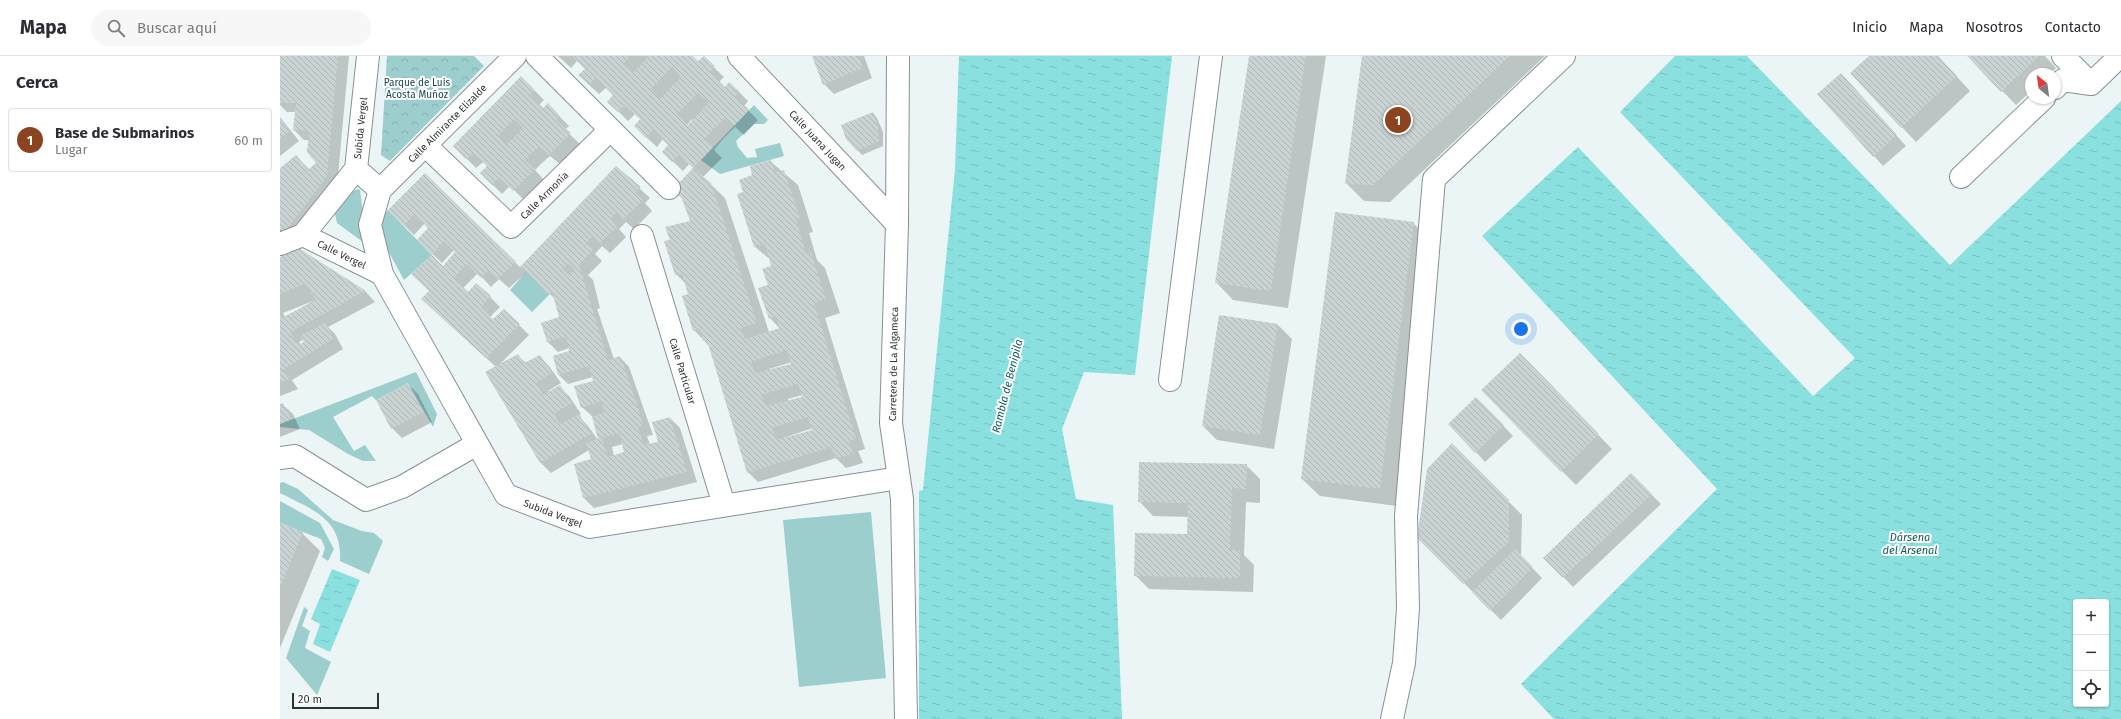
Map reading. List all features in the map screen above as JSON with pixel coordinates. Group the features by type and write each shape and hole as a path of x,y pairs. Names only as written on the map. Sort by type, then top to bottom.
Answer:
{"street":[{"name":"Subida Vergel","path":"368,56 356,169 380,190 370,225 382,274 506,495 590,527 899,478"},
{"name":"Calle Almirante Elizalde","path":"380,190 515,56"},
{"path":"537,56 669,188"},
{"name":"Calle Juana Jugan","path":"739,56 897,224"},
{"name":"Carretera de La Algameca","path":"898,56 897,224 891,423 902,499 906,719"},
{"path":"1170,380 1211,56"},
{"path":"1392,719 1404,663 1408,608 1406,516 1434,179 1564,56"},
{"path":"2063,56 2091,84"},
{"path":"2091,84 2120,56"},
{"path":"2061,82 2063,80 2091,84"},
{"path":"1960,177 2038,104"},
{"name":"Calle Armonía","path":"425,145 511,227 610,130"},
{"path":"280,244 303,235 356,169"},
{"name":"Calle Vergel","path":"303,235 382,274"},
{"name":"Calle Particular","path":"642,236 724,505"},
{"path":"280,458 295,456 366,500 402,488 477,444"}],"green space":[{"name":"Parque de Luis Acosta Muñoz","path":"387,56 474,56 484,66 390,161 381,155"},
{"path":"754,105 768,120 764,124 754,124 736,141 738,147 747,158 757,157 755,149 780,143 784,156 720,174 701,160"},
{"path":"358,189 360,190 367,245 337,223 335,214 353,191"},
{"path":"388,210 432,255 404,280 374,225"},
{"path":"526,272 549,295 532,312 510,290"},
{"path":"416,372 437,414 433,427 408,383 376,400 372,396 333,417 354,451 365,445 376,461 363,461 348,454 309,430 280,427 280,424"},
{"path":"283,482 298,489 333,520 362,531 374,533 383,541 369,574 340,561 340,547 331,525 313,510 280,493 280,483"},
{"path":"280,501 320,523 334,549 328,561 322,557 325,548 321,539 280,523"},
{"path":"871,512 886,678 799,687 783,520"},
{"path":"304,607 308,610 302,626 310,631 305,648 331,662 317,695 286,658"}],"water":[{"name":"Rambla de Benipila","path":"959,56 1172,56 1135,375 1084,372 1062,429 1076,499 1113,505 1122,719 919,719 919,491 923,490 955,169"},
{"name":"Dársena del Arsenal","path":"1675,56 1747,56 1950,265 2121,101 2121,719 1554,719 1521,684 1717,489 1482,236 1578,147 1813,396 1855,358 1620,112"},
{"path":"332,569 360,580 330,652 313,644 320,624 311,619"}],"building":[{"path":"280,56 338,56 327,176 282,236 280,234 280,168 296,155 308,170 316,163 307,152 309,131 293,130 296,103 280,103"},
{"path":"572,56 630,56 623,64 633,73 649,56 693,56 698,61 704,56 715,66 710,72 725,87 729,82 739,91 735,96 749,110 734,126 724,118 704,140 713,147 693,168 679,155 672,162 662,152 668,145 653,130 646,138 634,126 640,119 625,105 618,112 607,102 613,95 596,78 589,85 578,75 585,69","holes":["672,67 681,77 660,99 651,89","698,93 709,102 688,125 677,114"]},
{"path":"812,56 858,56 863,68 823,85"},
{"path":"1249,56 1306,56 1271,291 1215,283"},
{"path":"1362,56 1510,56 1373,185 1345,184"},
{"path":"1869,56 1938,56 1957,76 1901,128 1850,73"},
{"path":"1967,56 2039,56 2025,68 2001,92"},
{"path":"1841,73 1897,135 1873,157 1817,94"},
{"path":"521,76 535,90 530,94 543,108 548,103 560,116 556,120 571,133 549,155 540,147 525,160 535,169 513,191 499,177 492,185 480,173 487,166 473,153 466,159 453,146","holes":["514,119 523,128 507,144 498,136"]},
{"path":"873,112 878,126 879,141 857,151 846,139 841,125"},
{"path":"280,118 290,131 280,139"},
{"path":"771,160 775,172 784,170 800,218 796,219 806,254 811,253 826,299 814,303 856,439 849,441 853,454 835,459 831,447 747,473 707,340 703,341 700,329 693,331 682,296 688,294 682,274 675,275 664,241 670,240 665,227 690,221 682,199 673,189 693,168 711,183 757,323 741,328 745,339 780,328 776,316 769,319 758,288 768,285 762,269 771,266 765,244 754,247 737,194 743,192 739,180 752,175 750,166","holes":["787,350 791,364 755,373 751,362","798,384 802,397 766,406 761,395","808,417 812,430 777,440 772,428"]},
{"path":"616,166 641,187 635,193 643,200 624,219 616,213 610,219 617,227 599,244 592,237 586,244 593,250 579,265 608,360 620,356 633,392 643,425 638,427 644,445 658,442 652,422 670,417 687,472 583,498 574,464 591,459 586,443 598,439 592,417 604,413 602,401 581,408 574,386 593,381 589,366 558,375 553,356 569,351 566,337 547,342 541,323 559,317 552,292 549,295 520,267","holes":["568,263 575,269 569,275 562,269","619,433 624,452 608,457 602,438"]},
{"path":"425,173 516,262 498,279 489,270 481,278 467,264 454,278 468,292 476,283 491,296 481,307 493,319 504,309 520,324 486,358 421,299 429,291 411,274 432,255 417,240 428,228 415,214 404,226 388,210","holes":["444,241 455,252 443,266 432,255"]},
{"path":"1335,212 1414,222 1380,489 1301,479"},
{"path":"300,249 366,291 290,332 298,345 304,342 300,336 325,323 334,338 283,370 289,379 280,382 280,314 282,318 316,300 305,284 280,294 280,257"},
{"path":"1219,315 1278,324 1260,435 1202,426"},
{"path":"1520,353 1599,434 1561,472 1481,390"},
{"path":"518,354 524,363 540,355 552,373 536,383 543,395 560,385 572,403 554,414 560,424 579,414 591,434 540,463 485,372"},
{"path":"408,383 423,412 391,429 376,400"},
{"path":"1476,397 1504,425 1475,453 1448,424"},
{"path":"283,403 291,419 280,424 280,404"},
{"path":"1452,443 1509,500 1509,542 1463,584 1417,538 1427,469"},
{"path":"1139,462 1247,464 1246,489 1232,488 1230,550 1240,550 1240,578 1134,576 1135,533 1187,534 1188,503 1138,502"},
{"path":"1631,473 1652,494 1563,578 1543,558"},
{"path":"280,523 303,532 280,588"},
{"path":"1515,549 1533,567 1490,611 1472,592"}],"place":[{"name":"Base de Submarinos","path":"1398,120"}]}
